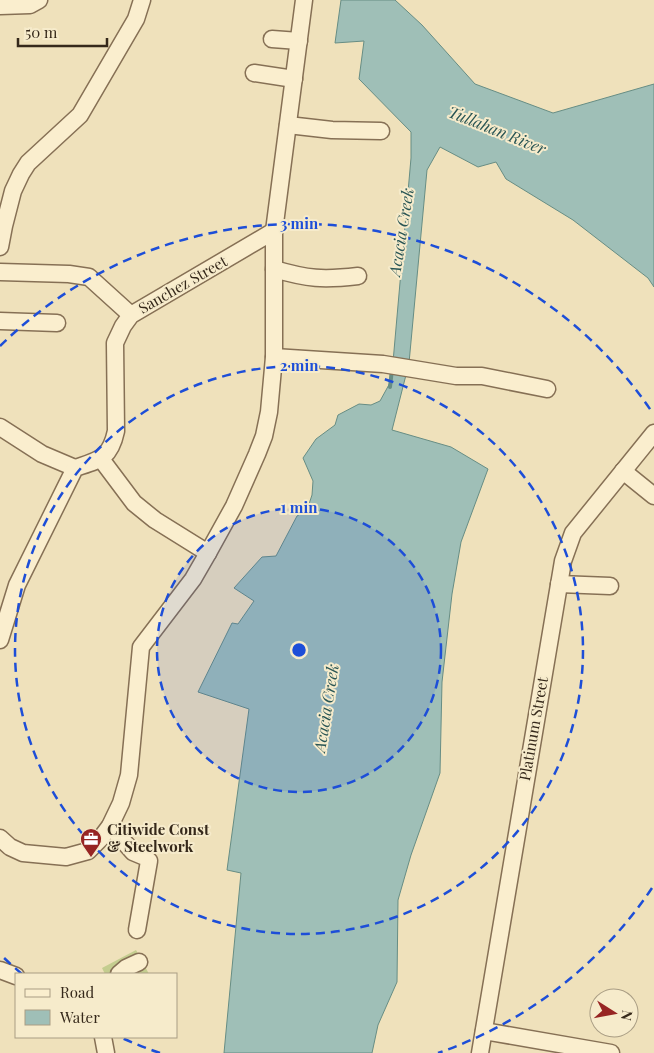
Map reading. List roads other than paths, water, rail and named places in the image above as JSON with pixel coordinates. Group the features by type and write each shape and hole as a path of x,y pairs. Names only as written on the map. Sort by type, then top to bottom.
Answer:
{"street":[{"path":"0,6 30,5 39,0"},
{"path":"0,247 2,226 13,191 21,174 28,163 80,116 136,19 142,0"},
{"path":"0,838 10,847 23,853 66,857 88,851 110,826 121,803 129,775 141,647 193,578 234,506 258,454 269,412 274,358 274,232 304,0"},
{"path":"272,39 299,41"},
{"path":"254,73 294,79"},
{"path":"288,125 332,130 381,131"},
{"name":"Sanchez Street","path":"101,459 113,444 116,431 115,343 131,315 274,232"},
{"path":"274,270 300,277 330,279 358,276"},
{"path":"0,272 69,274 89,277 131,315"},
{"path":"0,321 57,323"},
{"path":"274,358 383,364 456,376 482,376 547,389"},
{"path":"0,427 42,454 75,468 101,459 134,503 155,520 208,553"},
{"name":"Platinum Street","path":"480,1053 563,560 573,533 654,433"},
{"path":"0,640 17,585 75,468"},
{"path":"623,471 654,496"},
{"path":"559,584 610,586"},
{"path":"110,826 133,852 145,857 149,861 137,930"},
{"path":"120,973 139,962"},
{"path":"0,970 15,976"},
{"path":"484,1031 609,1053"},
{"path":"103,1038 106,1053"}],"water":[{"name":"Tullahan River","path":"341,0 395,0 422,25 475,84 553,113 654,84 654,287 648,278 573,220 506,179 496,162 478,167 440,147 427,170 409,363 393,362 411,158 411,132 359,79 364,41 335,43"},
{"path":"392,368 407,371 392,430 451,447 488,469 461,542 452,594 442,682 440,773 411,855 398,900 397,982 378,1025 372,1053 224,1053 241,873 227,870 249,709 198,692 232,623 238,624 254,601 234,588 262,557 276,556 297,516 307,510 312,495 313,481 303,458 316,439 335,425 338,415 359,404 371,405 380,401 391,381"}],"waterway":[{"name":"Acacia Creek","path":"390,387 392,369"}],"place":[{"name":"Citiwide Const & Steelwork","path":"91,858"}]}
